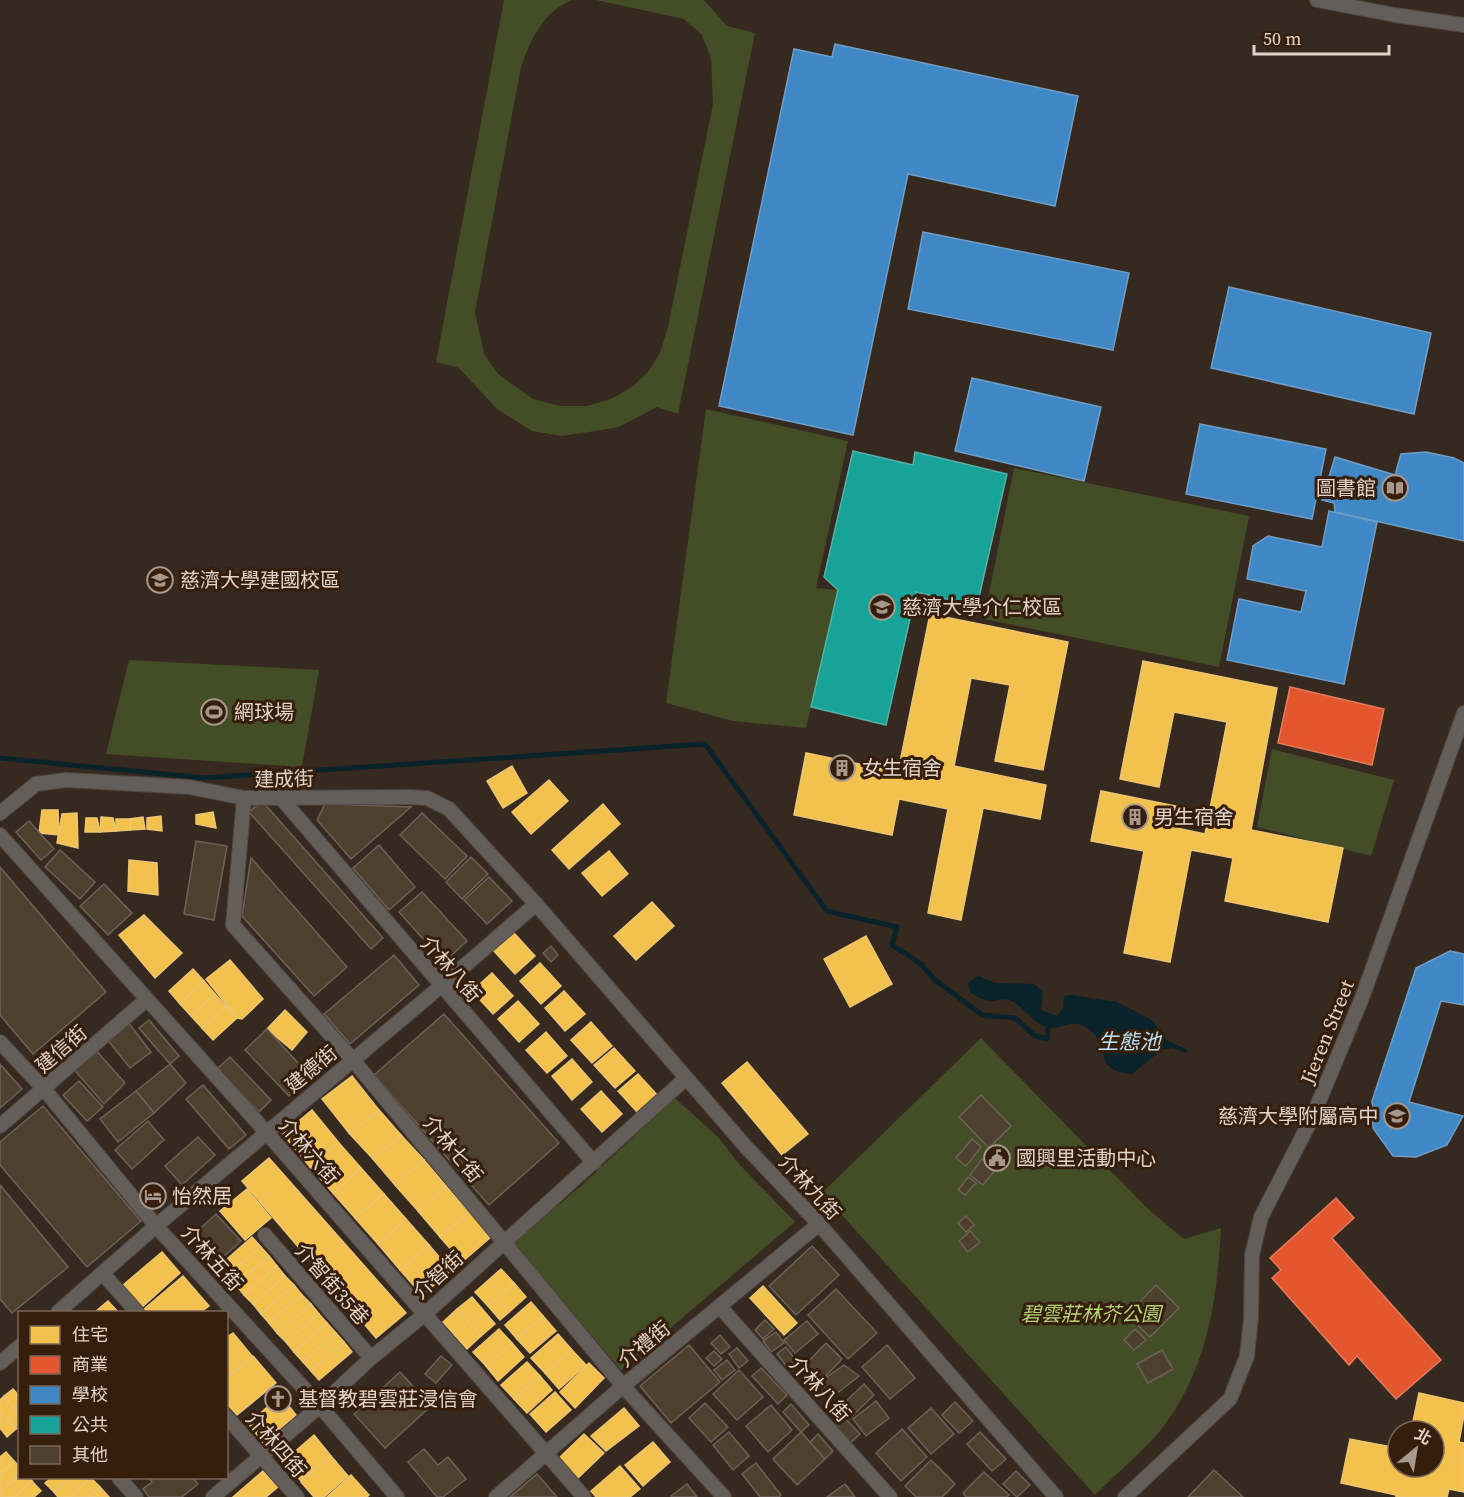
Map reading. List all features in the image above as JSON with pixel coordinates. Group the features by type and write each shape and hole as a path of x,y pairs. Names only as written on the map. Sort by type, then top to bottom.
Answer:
{"street":[{"path":"1317,0 1464,25"},
{"name":"Jieren Street","path":"1125,1497 1230,1399 1247,1356 1251,1318 1251,1255 1261,1217 1312,1118 1362,998 1464,713"},
{"name":"建成街","path":"0,813 36,784 66,780 189,787 244,798 427,798 449,809 536,904"},
{"name":"介林七街","path":"244,798 233,926 353,1060 623,1386 724,1497"},
{"name":"介林八街","path":"281,798 594,1163"},
{"name":"介林六街","path":"0,835 266,1132 584,1497"},
{"name":"建德街","path":"59,1311 266,1132 536,904"},
{"name":"介林九街","path":"536,904 686,1079 819,1224 1056,1497"},
{"name":"建信街","path":"0,1126 146,1000"},
{"name":"介林五街","path":"0,1042 44,1089 156,1226 320,1406 397,1497"},
{"name":"介智街","path":"213,1497 320,1406 371,1358 425,1314 686,1079"},
{"name":"介禮街","path":"496,1497 623,1386 819,1224"},
{"name":"介智街35巷","path":"265,1235 371,1358"},
{"path":"103,1274 136,1311"},
{"name":"介林八街","path":"720,1307 890,1497"},
{"name":"介林四街","path":"228,1418 297,1497"},
{"path":"119,1479 136,1497"}],"green space":[{"path":"504,0 572,0 553,12 539,28 521,67 475,312 484,354 498,374 533,399 560,406 587,406 611,399 632,387 648,372 660,353 668,327 713,104 711,58 702,35 684,19 596,0 704,0 727,26 755,33 678,414 657,407 619,427 562,436 532,431 497,409 459,368 436,362"},
{"path":"706,409 848,441 816,588 838,590 806,728 733,721 666,703"},
{"path":"1014,468 1249,516 1219,667 984,619"},
{"name":"網球場","path":"129,660 319,670 302,767 106,754"},
{"path":"1272,749 1394,780 1371,856 1257,827"},
{"name":"碧雲莊林芥公園","path":"981,1038 1148,1209 1184,1239 1221,1228 1213,1307 1200,1357 1190,1381 1163,1427 1140,1453 1095,1495 822,1193"},
{"path":"675,1098 718,1137 739,1164 795,1222 621,1370 513,1243 582,1185"}],"water":[{"name":"生態池","path":"978,976 995,983 1034,984 1043,991 1041,1010 1057,1016 1063,1008 1064,996 1117,1002 1152,1020 1166,1040 1188,1050 1187,1053 1172,1048 1161,1050 1132,1074 1120,1072 1107,1064 1097,1038 1084,1026 1073,1024 1047,1027 1009,1000 991,1001 980,998 970,992 968,983"}],"building: 住宅":[{"name":"女生宿舍","path":"930,614 1068,642 1043,770 995,761 1010,685 971,678 954,766 1046,785 1040,819 983,808 961,920 928,913 948,809 899,799 892,835 794,815 806,753 898,772"},
{"name":"男生宿舍","path":"1143,661 1277,688 1251,830 1343,848 1328,922 1225,901 1233,858 1191,850 1170,962 1124,953 1144,851 1091,841 1101,791 1176,806 1172,827 1205,834 1227,722 1174,712 1159,787 1120,779"},
{"path":"512,766 527,793 503,808 487,781"},
{"path":"549,780 568,801 531,834 512,812"},
{"path":"603,804 620,824 569,869 552,850"},
{"path":"42,810 58,810 59,835 39,833"},
{"path":"213,812 216,828 196,824 196,815"},
{"path":"77,813 78,848 57,843 62,814"},
{"path":"161,816 162,831 147,829 147,818"},
{"path":"101,817 113,818 116,831 100,832"},
{"path":"143,817 145,829 130,830 130,819"},
{"path":"86,818 97,818 100,832 85,832"},
{"path":"116,819 130,819 130,830 116,831"},
{"path":"609,851 628,874 602,896 582,873"},
{"path":"129,860 157,863 158,895 128,891"},
{"path":"652,902 674,926 636,960 614,936"},
{"path":"144,915 182,953 155,978 119,935"},
{"path":"514,933 535,956 515,974 494,951"},
{"path":"866,936 892,984 850,1007 824,959"},
{"path":"230,960 263,999 242,1019 237,1018 206,979"},
{"path":"540,963 561,986 541,1004 520,981"},
{"path":"193,969 204,981 180,1004 169,991"},
{"path":"492,973 513,996 493,1014 472,991"},
{"path":"204,981 215,994 191,1016 180,1004"},
{"path":"564,991 585,1014 565,1031 545,1008"},
{"path":"215,994 226,1006 202,1028 191,1016"},
{"path":"518,1001 539,1024 519,1042 498,1019"},
{"path":"226,1006 237,1018 213,1040 202,1028"},
{"path":"285,1010 307,1032 292,1050 267,1029"},
{"path":"591,1022 612,1046 592,1063 571,1040"},
{"path":"546,1032 567,1056 547,1073 526,1050"},
{"path":"614,1048 635,1071 615,1088 594,1065"},
{"path":"572,1059 592,1082 572,1100 552,1076"},
{"path":"747,1062 808,1134 782,1155 722,1083"},
{"path":"638,1074 659,1097 639,1114 618,1091"},
{"path":"352,1076 379,1110 349,1133 322,1099"},
{"path":"601,1091 622,1114 602,1132 581,1109"},
{"path":"312,1110 339,1143 310,1167 283,1134"},
{"path":"379,1110 401,1135 373,1159 349,1133"},
{"path":"401,1135 424,1160 395,1185 373,1159"},
{"path":"339,1143 361,1168 333,1193 310,1167"},
{"path":"269,1158 406,1313 376,1338 242,1181"},
{"path":"424,1160 446,1186 418,1211 395,1185"},
{"path":"361,1168 384,1194 355,1218 333,1193"},
{"path":"446,1186 469,1212 440,1237 418,1211"},
{"path":"247,1189 271,1218 245,1240 220,1211"},
{"path":"384,1194 406,1219 378,1244 355,1218"},
{"path":"469,1212 491,1237 462,1262 440,1237"},
{"path":"406,1219 429,1245 400,1270 378,1244"},
{"path":"252,1237 261,1247 227,1275 219,1266"},
{"path":"429,1245 451,1271 422,1295 400,1270"},
{"path":"261,1247 269,1256 236,1285 227,1275"},
{"path":"162,1252 180,1273 141,1308 123,1285"},
{"path":"269,1256 277,1266 244,1295 236,1285"},
{"path":"277,1266 285,1276 253,1304 244,1295"},
{"path":"501,1269 514,1283 488,1306 475,1292"},
{"path":"183,1276 209,1306 202,1311 146,1311 144,1309"},
{"path":"285,1276 294,1285 261,1314 253,1304"},
{"path":"514,1283 526,1297 500,1320 488,1306"},
{"path":"294,1285 302,1295 269,1323 261,1314"},
{"path":"763,1286 797,1323 784,1335 750,1298"},
{"path":"302,1295 311,1304 277,1333 269,1323"},
{"path":"472,1297 495,1324 481,1336 457,1309"},
{"path":"108,1301 117,1311 96,1311"},
{"path":"531,1302 543,1316 517,1339 505,1325"},
{"path":"311,1304 319,1314 286,1342 277,1333"},
{"path":"457,1309 481,1336 467,1349 443,1322"},
{"path":"319,1314 327,1323 294,1352 286,1342"},
{"path":"543,1316 556,1331 530,1353 517,1339"},
{"path":"327,1323 336,1333 303,1362 294,1352"},
{"path":"499,1329 512,1343 486,1366 473,1352"},
{"path":"233,1333 252,1356 228,1376 228,1337"},
{"path":"336,1333 344,1342 311,1371 303,1362"},
{"path":"558,1334 572,1350 545,1373 531,1358"},
{"path":"344,1342 352,1352 319,1380 311,1371"},
{"path":"512,1343 524,1357 498,1381 486,1366"},
{"path":"572,1350 586,1365 559,1389 545,1373"},
{"path":"253,1356 276,1383 237,1415 228,1405 228,1377"},
{"path":"527,1362 540,1376 514,1399 501,1385"},
{"path":"589,1363 604,1378 575,1408 560,1392"},
{"path":"540,1376 552,1390 527,1413 514,1399"},
{"path":"13,1389 18,1395 18,1413 4,1396"},
{"path":"555,1392 571,1410 546,1432 530,1414"},
{"path":"1419,1393 1464,1403 1459,1442 1464,1443 1464,1492 1449,1489 1447,1497 1396,1497 1396,1495 1341,1483 1350,1439 1386,1446 1386,1479 1446,1479 1446,1419 1414,1419"},
{"path":"280,1395 296,1415 263,1443 249,1424"},
{"path":"4,1396 18,1413 18,1428 16,1429 0,1411 0,1400"},
{"path":"624,1408 639,1426 606,1451 591,1436"},
{"path":"0,1411 16,1429 7,1437 0,1428"},
{"path":"584,1434 604,1453 577,1479 558,1459"},
{"path":"314,1435 331,1456 301,1481 284,1461"},
{"path":"653,1442 670,1462 643,1486 625,1465"},
{"path":"6,1452 14,1461 0,1475 0,1457"},
{"path":"331,1456 348,1476 324,1497 314,1497 301,1482"},
{"path":"14,1461 18,1465 18,1477 0,1492 0,1475"},
{"path":"620,1466 640,1489 630,1497 596,1497 591,1491"},
{"path":"263,1471 278,1487 266,1497 233,1497"},
{"path":"351,1475 369,1495 367,1497 327,1497"},
{"path":"18,1477 18,1479 32,1481 14,1497 0,1497 0,1492"},
{"path":"50,1479 70,1479 54,1492 45,1483"},
{"path":"70,1479 90,1479 69,1497 58,1497 54,1492"},
{"path":"90,1479 100,1487 89,1497 69,1497"},
{"path":"32,1481 41,1491 34,1497 14,1497"},
{"path":"100,1487 109,1497 89,1497"}],"building: 商業":[{"path":"1290,687 1384,709 1372,765 1278,743"},
{"path":"1336,1198 1354,1218 1332,1238 1441,1360 1396,1399 1357,1356 1349,1365 1272,1278 1281,1270 1270,1258"}],"building: 學校":[{"path":"835,44 1078,96 1055,206 908,174 853,435 719,406 794,49 832,57"},
{"path":"923,232 1129,273 1113,350 908,309"},
{"path":"1229,287 1431,333 1414,414 1211,368"},
{"path":"972,378 1101,407 1084,481 955,451"},
{"path":"1200,424 1326,449 1312,519 1186,494"},
{"name":"圖書館","path":"1426,452 1454,458 1464,463 1464,541 1335,512 1334,503 1322,500 1335,457 1395,475 1401,454"},
{"path":"1329,511 1377,522 1344,684 1227,660 1239,599 1301,612 1306,591 1247,579 1253,546 1268,536 1322,547"},
{"path":"1450,951 1464,954 1464,1005 1441,1001 1409,1102 1463,1116 1447,1145 1416,1157 1393,1156 1373,1128 1372,1101 1416,968"}],"building: 公共":[{"path":"853,451 913,465 915,452 1007,474 977,606 916,592 886,725 811,707 838,590 824,577"}],"building: 其他":[{"path":"262,801 383,938 371,949 249,812"},
{"path":"325,804 411,807 351,859 317,820"},
{"path":"422,813 467,856 445,879 400,835"},
{"path":"29,821 54,849 41,860 16,832"},
{"path":"196,841 227,846 214,920 184,914"},
{"path":"379,845 415,887 389,910 353,868"},
{"path":"60,850 95,882 80,899 45,867"},
{"path":"471,857 488,874 462,899 446,882"},
{"path":"251,858 347,967 314,996 242,916"},
{"path":"0,867 106,992 33,1054 0,1015"},
{"path":"489,877 512,901 487,924 464,900"},
{"path":"104,884 132,913 108,935 80,906"},
{"path":"422,892 467,941 444,962 399,912"},
{"path":"551,946 558,955 551,962 543,953"},
{"path":"394,955 419,985 350,1044 324,1014"},
{"path":"444,1014 559,1143 489,1205 374,1075"},
{"path":"149,1020 179,1056 170,1064 139,1028"},
{"path":"128,1022 151,1052 130,1068 107,1039"},
{"path":"267,1029 310,1076 289,1096 245,1050"},
{"path":"93,1047 125,1083 104,1104 71,1066"},
{"path":"230,1057 271,1100 259,1112 217,1069"},
{"path":"0,1064 22,1089 0,1108"},
{"path":"170,1064 186,1083 154,1113 136,1091"},
{"path":"79,1081 103,1107 87,1121 63,1095"},
{"path":"203,1085 246,1135 229,1149 186,1099"},
{"path":"136,1091 154,1113 118,1142 100,1119"},
{"path":"981,1095 1011,1126 989,1148 959,1117"},
{"path":"43,1106 141,1221 87,1267 0,1165 0,1142"},
{"path":"148,1121 164,1140 132,1169 115,1150"},
{"path":"198,1137 215,1155 182,1185 165,1166"},
{"path":"972,1139 981,1147 966,1166 956,1158"},
{"path":"982,1159 996,1169 983,1185 970,1175"},
{"path":"968,1177 976,1183 965,1195 958,1190"},
{"path":"0,1185 68,1267 12,1313 0,1299"},
{"path":"216,1214 241,1241 214,1265 190,1238"},
{"path":"966,1216 974,1225 966,1232 958,1223"},
{"path":"970,1231 980,1242 968,1252 959,1241"},
{"path":"812,1246 839,1275 796,1315 769,1286"},
{"path":"1156,1285 1179,1308 1150,1337 1127,1315"},
{"path":"836,1289 877,1333 848,1359 808,1315"},
{"path":"765,1320 774,1329 763,1339 755,1330"},
{"path":"807,1321 818,1334 795,1353 784,1340"},
{"path":"1135,1329 1146,1340 1134,1350 1124,1340"},
{"path":"776,1332 784,1343 771,1352 763,1341"},
{"path":"720,1335 730,1347 721,1354 711,1343"},
{"path":"826,1343 842,1359 820,1382 804,1366"},
{"path":"689,1345 720,1382 671,1423 640,1386"},
{"path":"887,1345 915,1378 890,1399 862,1367"},
{"path":"786,1347 796,1360 787,1367 777,1354"},
{"path":"737,1348 748,1361 739,1368 729,1354"},
{"path":"1162,1350 1173,1369 1148,1383 1137,1364"},
{"path":"714,1351 722,1359 714,1366 706,1358"},
{"path":"441,1356 452,1365 436,1383 425,1374"},
{"path":"727,1360 735,1370 722,1380 714,1370"},
{"path":"844,1365 859,1376 831,1398 820,1382"},
{"path":"761,1368 787,1395 778,1404 752,1376"},
{"path":"739,1370 763,1397 737,1420 713,1394"},
{"path":"400,1372 431,1406 385,1448 354,1414"},
{"path":"864,1384 874,1395 849,1419 839,1408"},
{"path":"876,1401 889,1418 866,1436 853,1419"},
{"path":"955,1402 973,1421 959,1433 942,1415"},
{"path":"705,1403 728,1427 711,1442 689,1418"},
{"path":"791,1404 809,1425 801,1432 783,1412"},
{"path":"771,1405 792,1430 768,1452 746,1426"},
{"path":"931,1408 954,1434 931,1454 908,1428"},
{"path":"844,1417 860,1434 849,1444 833,1427"},
{"path":"902,1429 927,1457 901,1481 876,1453"},
{"path":"729,1432 749,1456 733,1470 713,1445"},
{"path":"801,1432 825,1459 797,1485 773,1459"},
{"path":"980,1432 1006,1459 992,1471 967,1444"},
{"path":"818,1434 833,1451 825,1459 810,1442"},
{"path":"424,1449 438,1465 448,1457 466,1479 443,1497 437,1497 408,1462"},
{"path":"931,1460 955,1484 942,1497 916,1497 905,1486"},
{"path":"756,1463 781,1495 779,1497 760,1497 742,1474"},
{"path":"1214,1470 1243,1497 1188,1497"},
{"path":"1016,1471 1030,1485 1017,1497 1003,1484"},
{"path":"984,1472 1009,1495 1007,1497 966,1497 963,1493"},
{"path":"537,1474 557,1497 510,1497"},
{"path":"150,1479 194,1479 198,1484 182,1497 149,1497 143,1489 152,1482"},
{"path":"687,1484 697,1497 671,1496"},
{"path":"845,1484 855,1497 827,1497"}],"waterway":[{"path":"0,758 204,778 705,744 827,911 897,927 892,945 921,964 935,980 982,1015 1015,1018 1035,1036 1047,1039 1048,1027"}],"place":[{"name":"圖書館","path":"1395,488"},
{"name":"慈濟大學建國校區","path":"160,580"},
{"name":"慈濟大學介仁校區","path":"882,607"},
{"name":"網球場","path":"214,712"},
{"name":"女生宿舍","path":"842,768"},
{"name":"男生宿舍","path":"1135,817"},
{"name":"慈濟大學附屬高中","path":"1397,1116"},
{"name":"國興里活動中心","path":"997,1158"},
{"name":"怡然居","path":"153,1196"},
{"name":"基督教碧雲莊浸信會","path":"278,1399"}]}
